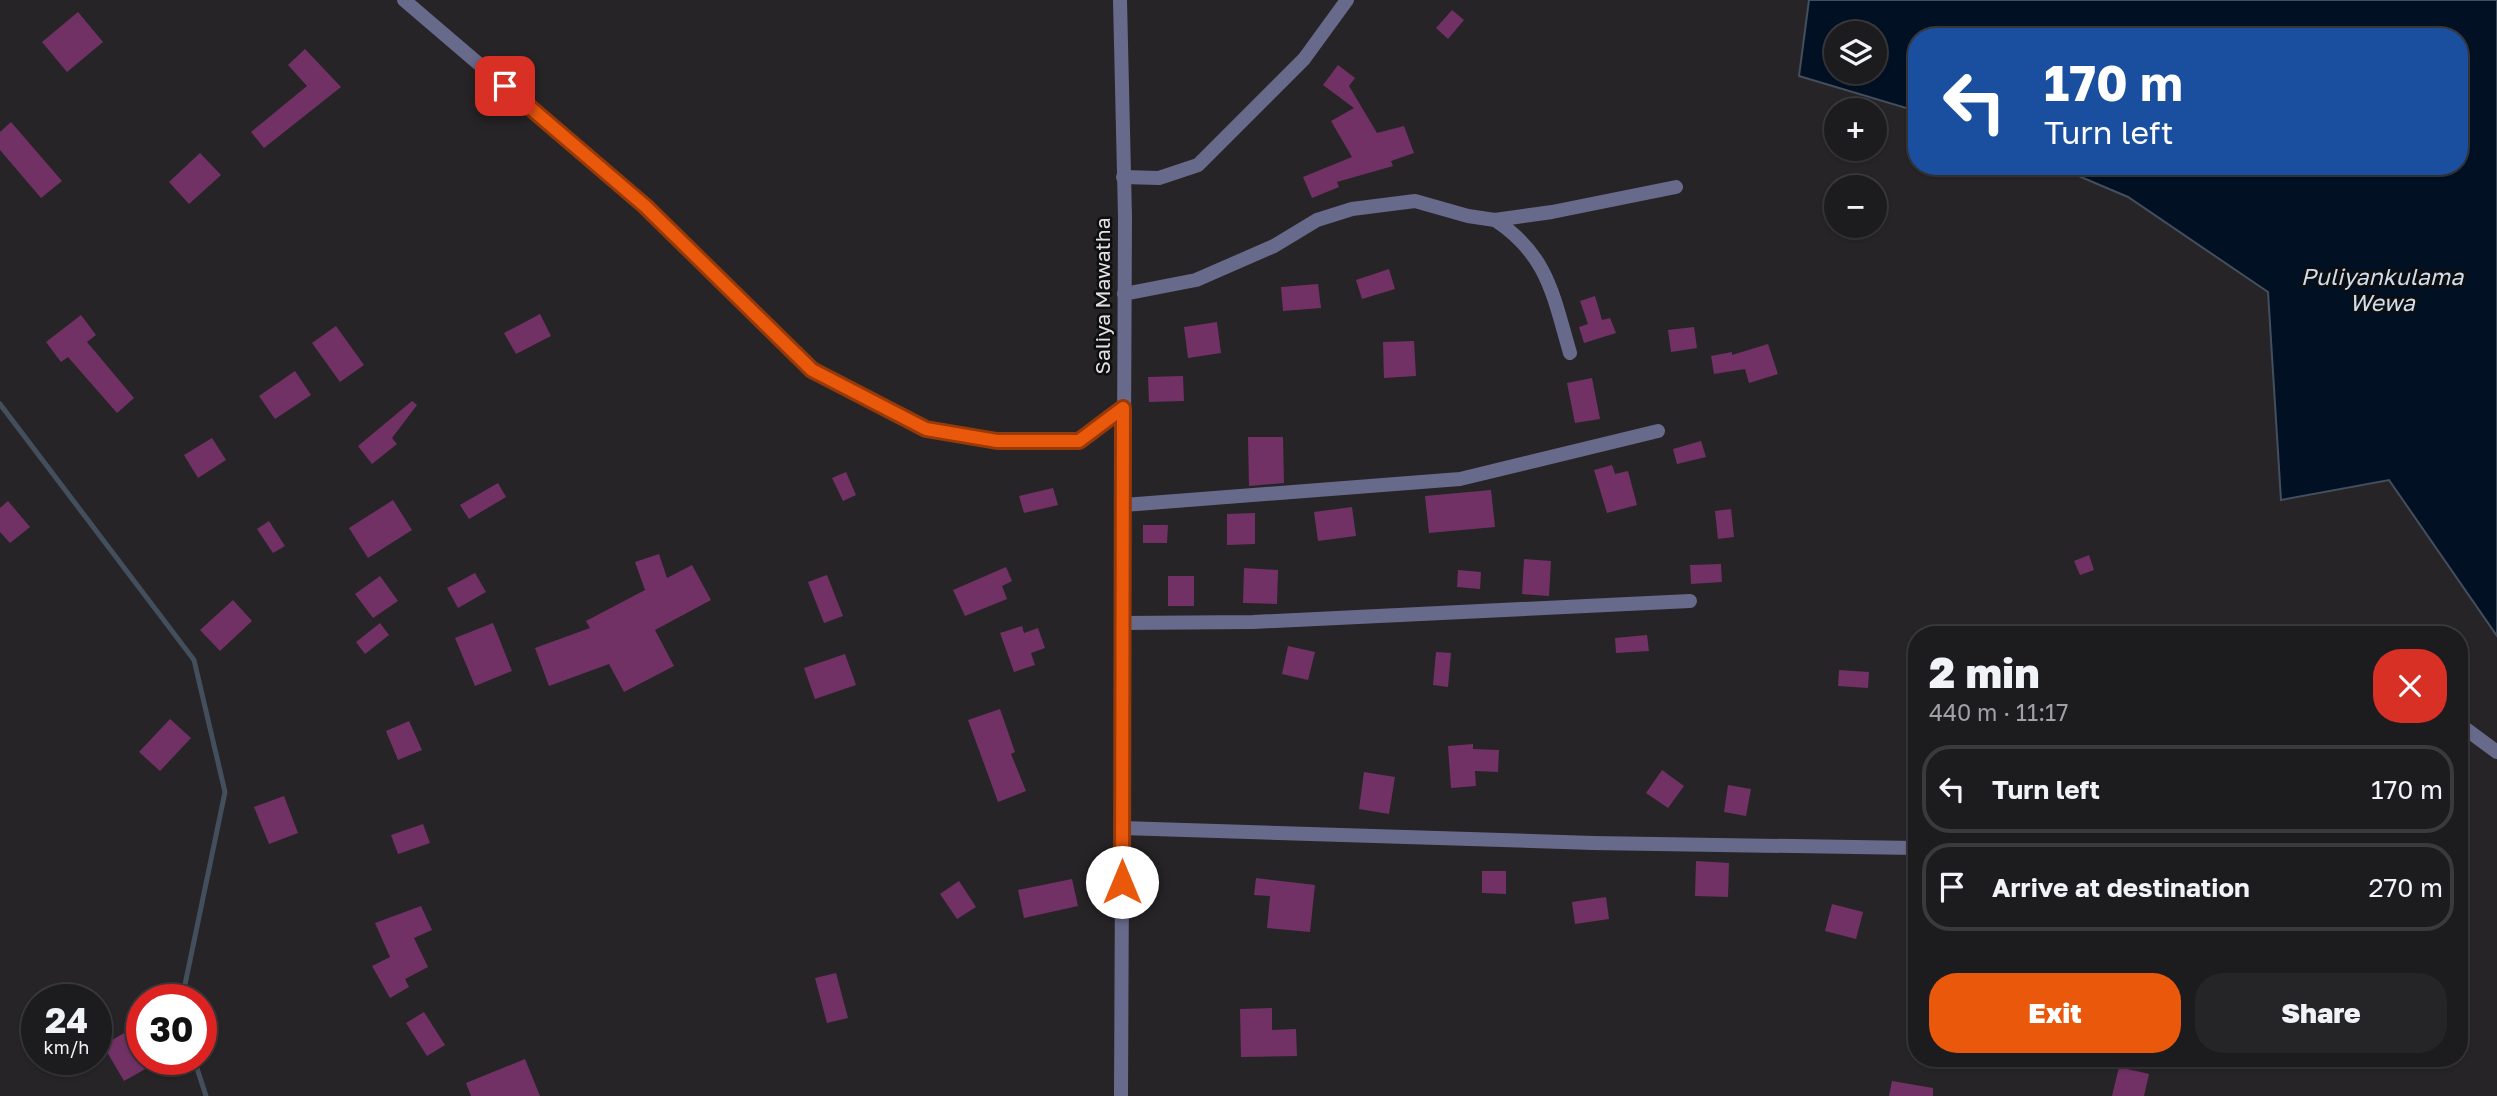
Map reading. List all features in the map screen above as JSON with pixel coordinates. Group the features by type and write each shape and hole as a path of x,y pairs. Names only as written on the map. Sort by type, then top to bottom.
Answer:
{"street":[{"path":"404,0 645,206 812,370 926,429 997,441 1079,441 1123,408"},
{"name":"Saliya Mawatha","path":"1120,0 1125,294 1121,1096"},
{"path":"1123,177 1159,178 1198,165 1304,59 1348,0"},
{"path":"1125,294 1196,280 1274,246 1317,220 1352,209 1415,201 1468,216 1494,220 1552,212 1676,187"},
{"path":"1494,220 1517,234 1547,274 1570,353"},
{"path":"1124,505 1460,479 1658,431"},
{"path":"1122,623 1253,622 1690,601"},
{"path":"2468,731 2497,752"},
{"path":"1122,828 1593,843 1908,848"}],"water":[{"name":"Puliyankulama Wewa","path":"1809,0 2497,0 2497,636 2389,480 2281,500 2268,292 2128,197 2076,175 2468,175 2468,28 1908,28 1908,109 1887,102 1887,98 1873,98 1826,84 1887,84 1887,21 1824,21 1824,83 1799,76"}],"building":[{"path":"1452,10 1464,20 1448,39 1436,28"},
{"path":"78,12 103,42 67,72 42,42"},
{"path":"305,49 341,87 264,148 251,132 307,86 288,65"},
{"path":"1338,65 1355,78 1349,86 1377,133 1404,126 1414,153 1391,161 1393,166 1337,182 1339,187 1312,198 1303,177 1352,157 1331,121 1354,108 1323,85"},
{"path":"11,122 62,181 41,198 0,150 0,132"},
{"path":"200,153 221,175 189,204 169,182"},
{"path":"1389,269 1395,289 1362,299 1356,280"},
{"path":"1318,284 1321,308 1283,311 1281,287"},
{"path":"1595,296 1602,320 1610,318 1616,333 1584,343 1579,327 1588,324 1580,301"},
{"path":"540,314 551,336 516,354 504,333"},
{"path":"81,315 96,335 87,342 134,398 117,413 68,357 61,362 46,342"},
{"path":"1217,322 1221,353 1188,358 1184,327"},
{"path":"336,326 364,365 340,382 312,343"},
{"path":"1694,327 1697,348 1671,352 1668,330"},
{"path":"1414,341 1416,376 1384,378 1383,342"},
{"path":"1768,344 1778,374 1749,383 1745,369 1714,374 1711,356 1732,352 1732,355"},
{"path":"295,371 311,395 275,419 259,396"},
{"path":"1183,376 1184,401 1149,402 1148,377"},
{"path":"1592,378 1600,419 1575,423 1567,383"},
{"path":"412,401 417,405 392,438 397,444 372,464 358,446"},
{"path":"1248,437 1283,437 1284,483 1249,486"},
{"path":"212,438 226,460 198,478 184,455"},
{"path":"1701,441 1706,457 1677,464 1673,449"},
{"path":"1612,465 1615,474 1628,471 1637,505 1607,513 1594,470"},
{"path":"846,472 856,495 843,501 832,478"},
{"path":"498,483 506,497 469,519 460,505"},
{"path":"1053,488 1058,505 1024,513 1019,496"},
{"path":"1491,490 1495,527 1429,533 1425,496"},
{"path":"393,500 412,530 368,558 349,528"},
{"path":"8,501 30,527 10,543 0,532 0,508"},
{"path":"1352,507 1356,536 1318,541 1314,512"},
{"path":"1731,509 1734,537 1718,539 1715,511"},
{"path":"1255,513 1255,544 1227,545 1227,514"},
{"path":"269,521 285,546 273,553 257,529"},
{"path":"1143,525 1168,525 1167,543 1143,543"},
{"path":"659,554 667,578 692,565 711,600 655,630 674,666 624,692 609,664 549,686 535,648 590,628 586,621 645,590 635,562"},
{"path":"2089,555 2094,570 2080,575 2074,561"},
{"path":"1524,559 1551,561 1549,596 1522,594"},
{"path":"1721,564 1722,582 1691,584 1690,565"},
{"path":"1006,567 1012,581 1002,586 1007,599 965,616 953,590"},
{"path":"1244,568 1278,570 1277,604 1243,603"},
{"path":"1458,570 1481,572 1480,589 1457,587"},
{"path":"475,573 486,592 458,608 447,588"},
{"path":"827,575 843,616 824,623 808,582"},
{"path":"380,576 398,601 373,618 355,594"},
{"path":"1168,576 1194,576 1194,606 1168,606"},
{"path":"233,600 252,621 220,651 200,630"},
{"path":"380,623 389,635 365,654 356,642"},
{"path":"493,623 512,671 475,686 455,638"},
{"path":"1022,626 1024,633 1038,628 1045,648 1031,653 1035,665 1014,672 1000,633"},
{"path":"1647,635 1649,651 1616,653 1615,638"},
{"path":"1288,646 1315,652 1308,680 1282,674"},
{"path":"1436,652 1451,653 1448,687 1433,685"},
{"path":"845,654 856,685 815,699 804,668"},
{"path":"1839,670 1869,672 1868,688 1838,686"},
{"path":"1000,709 1015,752 1011,754 1026,791 998,802 968,720"},
{"path":"170,719 191,738 160,771 139,752"},
{"path":"409,721 422,750 398,760 386,731"},
{"path":"1473,744 1473,749 1499,750 1498,772 1475,771 1476,786 1451,788 1448,746"},
{"path":"1662,770 1684,786 1668,808 1646,793"},
{"path":"1364,772 1395,777 1389,814 1359,809"},
{"path":"1728,785 1751,789 1746,816 1724,812"},
{"path":"284,796 298,833 269,844 254,807"},
{"path":"423,824 430,843 398,854 391,835"},
{"path":"1696,861 1729,863 1728,897 1695,896"},
{"path":"1482,871 1506,871 1506,894 1482,893"},
{"path":"1256,878 1315,885 1310,932 1267,928 1270,896 1254,895"},
{"path":"1072,879 1078,906 1024,918 1018,890"},
{"path":"959,881 976,907 957,919 940,894"},
{"path":"1606,897 1609,919 1575,924 1572,902"},
{"path":"1832,904 1863,912 1856,939 1825,931"},
{"path":"421,906 432,930 414,938 428,967 405,979 409,987 390,998 372,966 390,957 375,923"},
{"path":"836,973 848,1018 827,1023 815,978"},
{"path":"1272,1008 1272,1030 1296,1029 1297,1056 1241,1057 1240,1009"},
{"path":"424,1012 445,1045 427,1056 406,1023"},
{"path":"126,1032 126,1075 135,1075 124,1081 112,1060 112,1040"},
{"path":"525,1059 540,1096 471,1096 466,1083"},
{"path":"2119,1067 2149,1074 2144,1096 2112,1096"},
{"path":"1892,1081 1933,1088 1933,1096 1889,1096"}],"waterway":[{"path":"0,404 194,660 225,792 185,984"},
{"path":"199,1075 206,1096"}],"route":[{"path":"505,86 645,206 812,370 926,429 997,441 1079,441 1123,408 1122,882"}]}
